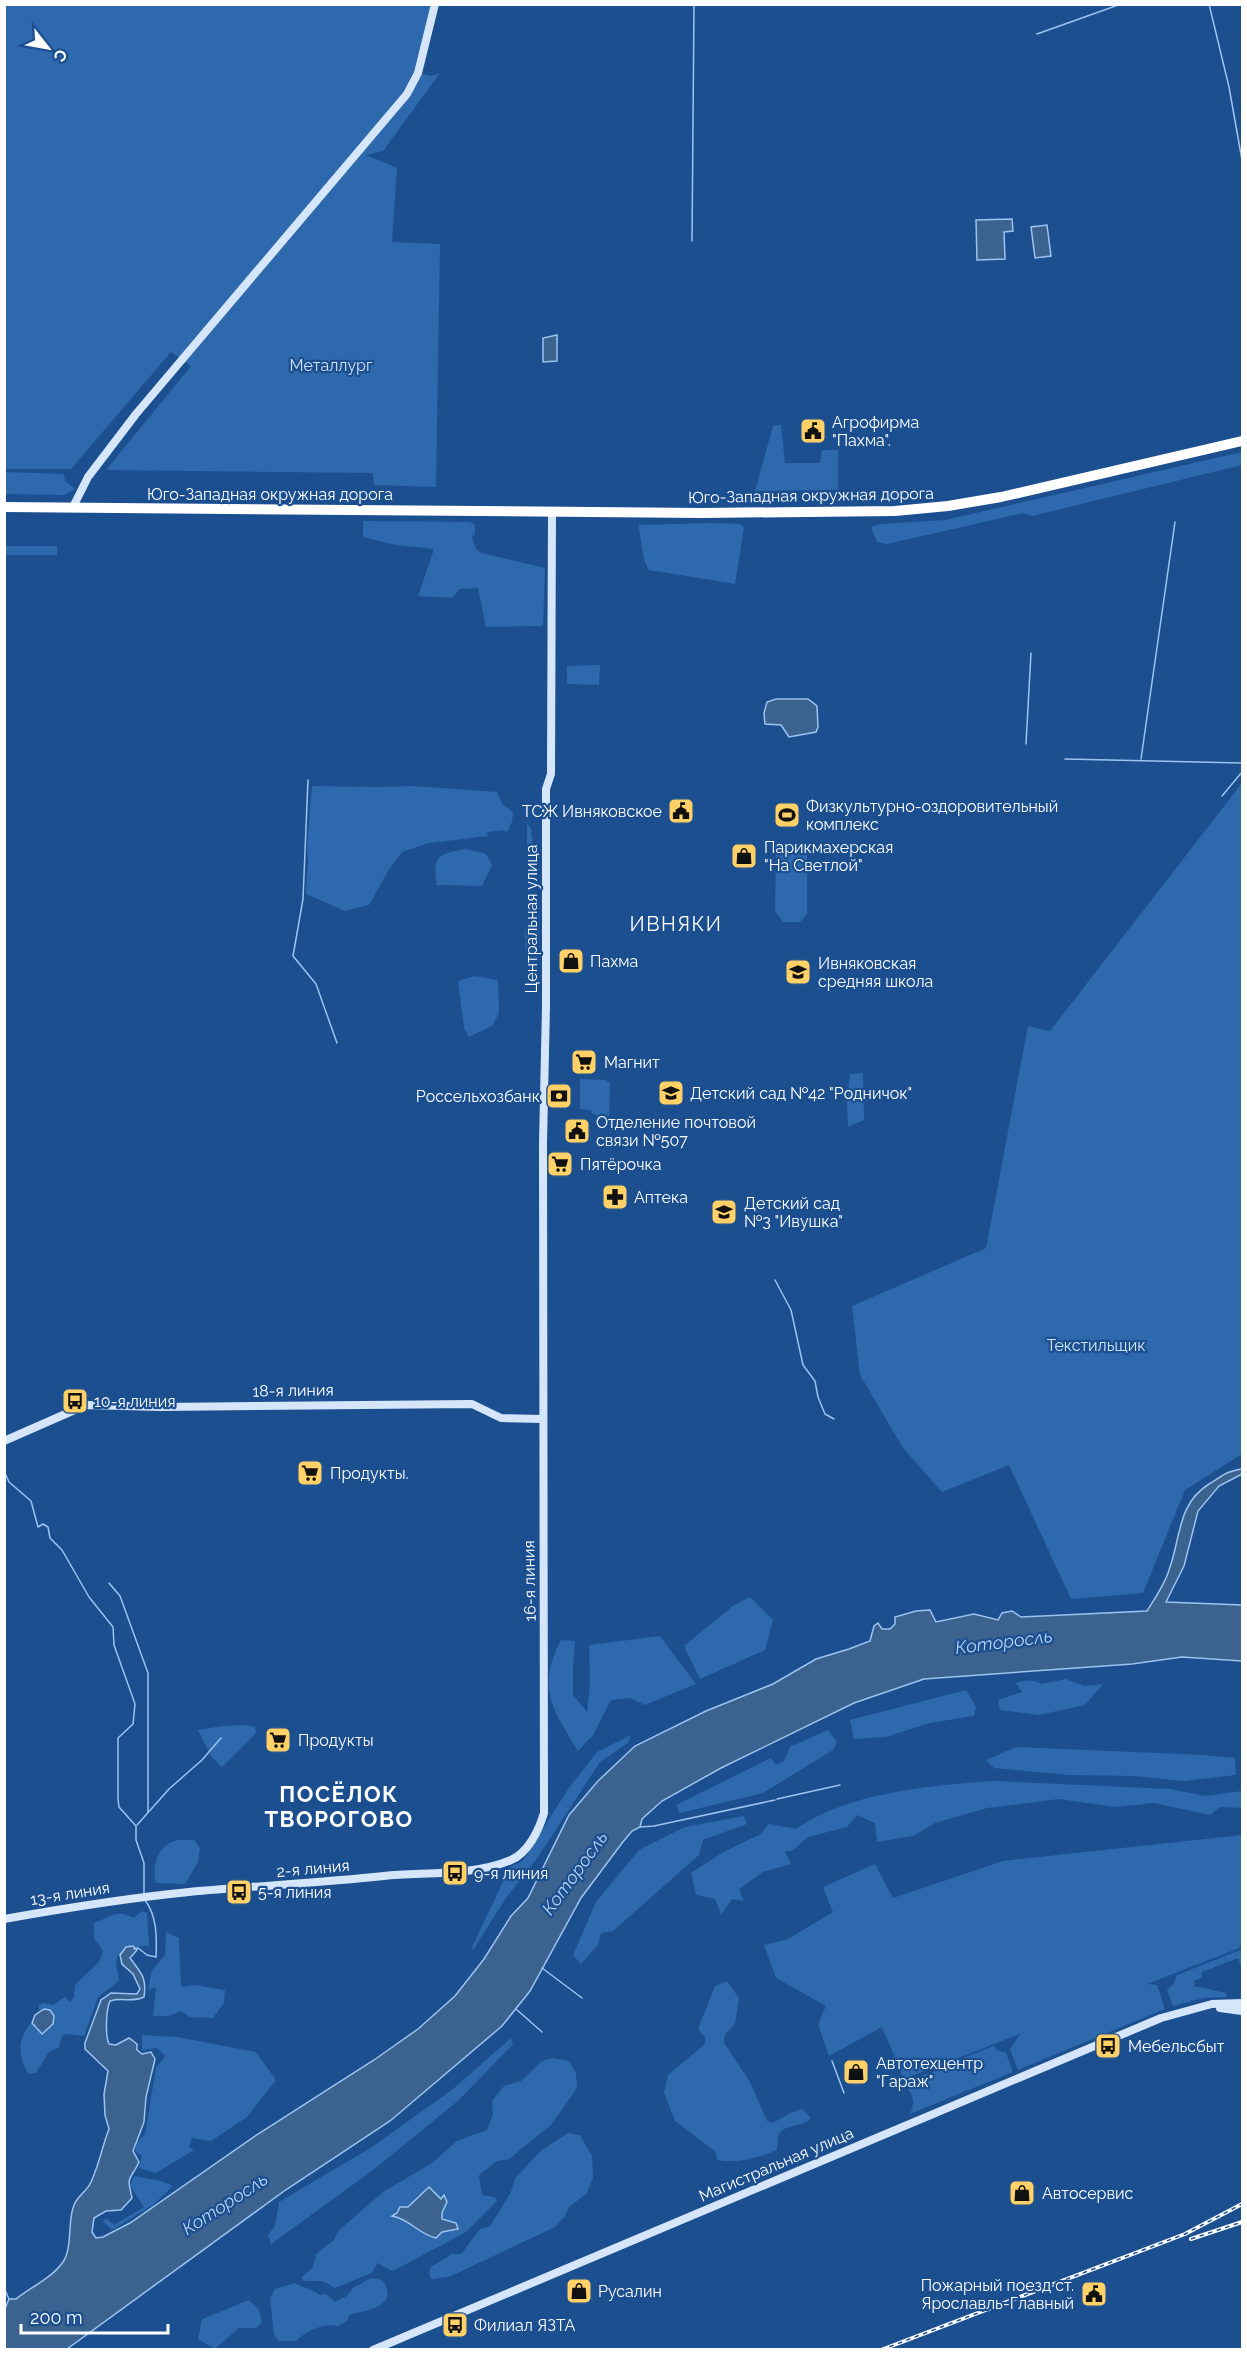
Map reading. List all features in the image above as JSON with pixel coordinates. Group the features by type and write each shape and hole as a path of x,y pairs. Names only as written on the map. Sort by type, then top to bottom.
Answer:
{"highway":[{"name":"Юго-Западная окружная дорога","path":"4,507 851,512 931,508 1027,492 1242,441"}],"street":[{"path":"73,507 88,477 136,414 407,94 418,73 435,4"},
{"name":"Центральная улица","path":"543,1256 546,789 551,774 552,511"},
{"name":"16-я линия","path":"478,1868 507,1862 521,1854 533,1837 544,1813 543,1256"},
{"name":"18-я линия","path":"4,1441 86,1405 160,1407 472,1404 501,1418 542,1419"},
{"name":"2-я линия","path":"146,1898 190,1892 478,1868"},
{"name":"13-я линия","path":"4,1919 87,1904 146,1898"},
{"name":"Магистральная улица","path":"372,2349 1136,2028 1192,2008 1212,2004 1242,2003"},
{"name":"Магистральная улица","path":"1192,2008 1242,2011"}],"green space":[{"name":"Металлург","path":"5,5 435,5 419,73 430,76 440,73 383,151 366,155 397,168 392,242 440,244 436,487 374,485 373,473 106,470 191,366 171,352 71,469 5,469"},
{"path":"781,425 785,463 820,463 822,450 838,450 838,490 755,491 773,426"},
{"path":"1242,452 1242,465 1032,516 1024,513 887,544 877,542 871,527 880,524 945,520"},
{"path":"5,472 64,474 65,481 75,489 64,495 5,494"},
{"path":"363,521 469,522 475,524 475,534 472,537 476,549 481,553 545,568 543,626 486,627 478,588 460,589 452,598 418,596 434,549 396,545 363,537"},
{"path":"741,524 744,528 735,584 649,570 643,554 638,525"},
{"path":"5,546 57,546 57,555 5,555"},
{"path":"600,665 599,685 567,684 567,666"},
{"name":"Текстильщик","path":"1242,783 1242,1454 1185,1490 1143,1593 1071,1599 1009,1465 942,1492 903,1448 860,1375 852,1306 986,1248 1028,1026 1050,1031"},
{"path":"312,786 413,786 497,792 502,804 513,812 512,822 507,832 503,830 487,832 488,836 429,843 402,852 388,871 369,905 345,911 306,894"},
{"path":"527,823 531,829 536,874 535,886 530,887 527,875"},
{"path":"787,842 801,845 807,852 807,914 800,922 783,922 775,911 776,855 779,848"},
{"path":"466,849 486,854 492,865 482,886 437,885 435,867 439,858"},
{"path":"537,924 539,930 537,959 526,961 525,931 528,925"},
{"path":"474,976 498,980 499,1013 492,1026 469,1037 464,1028 458,981"},
{"path":"863,1073 864,1120 848,1127 847,1101 850,1074"},
{"path":"580,1079 605,1080 610,1083 609,1116 600,1117 591,1110 580,1109"},
{"path":"750,1597 773,1620 765,1650 700,1679 684,1646 734,1605"},
{"path":"660,1636 696,1684 645,1705 630,1698 611,1700 593,1735 578,1751 555,1710 549,1686 550,1672 561,1640 575,1641 573,1695 587,1712 590,1684 589,1645"},
{"path":"1066,1679 1084,1686 1103,1684 1085,1705 1039,1715 1000,1710 998,1700 1022,1692 1016,1683 1028,1680 1041,1684"},
{"path":"966,1690 976,1707 974,1716 929,1723 886,1737 854,1739 850,1720"},
{"path":"223,1726 255,1727 256,1733 222,1767 211,1756 198,1730"},
{"path":"828,1730 837,1742 833,1750 763,1793 680,1813 676,1805 771,1758 776,1765 784,1761 790,1747"},
{"path":"631,1735 628,1743 600,1762 538,1857 506,1898 473,1950 472,1947 510,1867 523,1861 568,1789 597,1752"},
{"path":"1016,1747 1235,1758 1236,1775 1184,1781 1133,1776 1069,1775 994,1768 986,1760"},
{"path":"995,1781 1170,1789 1205,1796 1242,1791 1242,1808 1220,1807 1210,1815 1154,1803 1116,1807 1059,1799 987,1808 935,1823 913,1836 877,1842 875,1823 857,1815 847,1827 808,1837 793,1850 785,1852 791,1864 763,1872 739,1889 744,1901 732,1899 721,1915 715,1899 696,1895 691,1873 725,1851 761,1834 768,1824 796,1829 840,1806 866,1799 919,1788"},
{"path":"744,1816 747,1824 703,1840 699,1855 613,1931 601,1933 598,1945 581,1964 573,1955 596,1902 639,1850 685,1827"},
{"path":"1242,1835 1242,1947 1147,1984 1157,1985 1165,2009 1018,2070 1010,2049 1020,2034 904,2079 882,2027 829,2056 818,2024 826,2006 776,1978 764,1945 788,1939 833,1912 823,1887 875,1864 893,1898 1003,1861"},
{"path":"176,1840 194,1840 200,1848 198,1862 185,1884 156,1883 155,1865 163,1848"},
{"path":"142,1911 147,1913 149,1946 130,1948 121,1953 116,1962 119,1981 98,1997 84,2036 66,2034 62,2036 59,2047 49,2052 36,2073 28,2074 20,2048 30,2024 32,2023 36,2030 44,2009 39,2010 39,2005 43,2003 53,2005 65,1997 70,2002 74,1997 75,1985 99,1962 103,1951 94,1938 94,1923 115,1914 124,1914 134,1918"},
{"path":"166,1932 179,1938 181,1987 195,1985 225,1990 224,2003 213,2018 190,2017 181,2011 168,2016 153,2016 156,1987 148,1990 152,1970 165,1955"},
{"path":"1240,1950 1242,1969 1238,1958 1202,1972 1202,1977 1194,1981 1194,1986 1226,1993 1227,1997 1204,1998 1173,2006 1167,1990 1174,1983 1177,1975"},
{"path":"727,1981 739,1998 735,2024 725,2034 724,2043 750,2082 767,2121 773,2123 802,2109 811,2118 782,2131 778,2136 777,2150 740,2161 717,2160 716,2152 675,2121 664,2092 668,2075 705,2044 705,2037 698,2029 715,1986"},
{"path":"142,2035 177,2037 256,2052 276,2080 247,2117 211,2141 192,2138 189,2147 194,2150 156,2173 139,2168 142,2156 135,2151 137,2143 145,2134 156,2068 165,2056 157,2048 142,2050"},
{"path":"511,2038 513,2044 459,2100 372,2171 271,2244 268,2235 275,2226 279,2202 372,2147 453,2089"},
{"path":"994,2046 997,2050 1006,2053 1013,2072 910,2114 913,2100 905,2081 952,2065 953,2062"},
{"path":"553,2058 569,2061 576,2073 577,2088 551,2125 509,2159 497,2161 479,2175 482,2195 495,2197 497,2201 466,2232 393,2271 377,2263 372,2273 335,2288 322,2281 304,2281 301,2278 313,2267 316,2254 334,2240 338,2231 383,2192 432,2163 457,2141 487,2130 493,2115 492,2101 504,2086 521,2081 542,2061"},
{"path":"568,2133 580,2135 592,2156 593,2178 586,2194 569,2207 565,2216 555,2227 449,2277 431,2279 429,2273 431,2267 452,2254 461,2254 480,2229 490,2226 511,2192 515,2178 542,2150"},
{"path":"134,2176 161,2181 173,2186 153,2205 112,2230 103,2222 106,2218 114,2225 144,2207 130,2186"},
{"path":"371,2278 384,2282 388,2294 382,2304 349,2315 347,2321 338,2326 332,2325 316,2329 296,2341 279,2341 274,2335 270,2298 275,2289 295,2283 320,2295 326,2294 335,2302"},
{"path":"249,2300 259,2310 262,2322 256,2328 239,2328 215,2349 198,2339 202,2319"}],"water":[{"path":"1012,219 1013,231 1004,232 1005,259 977,260 976,220"},
{"path":"1047,225 1051,256 1035,258 1031,227"},
{"path":"557,335 557,361 543,362 543,338"},
{"path":"776,699 808,699 817,706 818,727 816,732 789,737 781,725 765,724 764,713 767,702"},
{"name":"Которосль","path":"1242,1469 1242,1474 1219,1486 1198,1511 1184,1566 1166,1602 1242,1605 1242,1661 1182,1657 1132,1664 924,1679 854,1703 721,1768 662,1801 642,1819 640,1827 632,1831 622,1843 581,1898 530,1991 502,2026 390,2121 287,2189 67,2349 5,2349 5,2309 9,2299 16,2299 41,2282 58,2268 66,2257 73,2208 91,2182 109,2129 105,2115 104,2094 108,2071 85,2049 85,2043 101,2000 111,1993 137,1994 140,1989 133,1974 122,1964 120,1955 126,1947 133,1946 137,1950 130,1958 144,1980 144,1997 135,2000 110,2001 106,2022 109,2044 116,2045 129,2038 137,2044 137,2050 142,2054 151,2052 155,2059 146,2097 144,2122 133,2151 139,2162 129,2181 132,2198 121,2210 106,2211 94,2218 92,2232 96,2238 103,2237 130,2223 258,2134 374,2060 418,2029 455,1996 484,1959 511,1916 528,1898 569,1815 598,1781 635,1746 706,1711 773,1684 816,1659 870,1641 874,1626 878,1623 882,1629 890,1629 895,1624 895,1617 916,1611 930,1610 936,1622 974,1614 998,1620 1002,1613 1012,1611 1021,1617 1147,1611 1167,1575 1185,1512 1191,1501 1221,1476"},
{"path":"44,2009 50,2010 54,2016 53,2024 42,2034 32,2023 35,2015"},
{"path":"429,2187 441,2199 444,2195 447,2202 442,2219 456,2223 458,2229 442,2232 436,2238 392,2216 400,2207 408,2207"}],"waterway":[{"path":"692,241 694,4"},
{"path":"1037,34 1121,4"},
{"path":"1209,4 1229,87 1242,160"},
{"path":"1141,759 1175,522"},
{"path":"1026,744 1031,653"},
{"path":"1065,759 1242,763"},
{"path":"1222,796 1242,772"},
{"path":"308,780 303,899 293,956 316,984 337,1043"},
{"path":"775,1280 791,1310 803,1365 815,1381 825,1414 834,1419"},
{"path":"4,1471 9,1482 31,1501 38,1527 43,1524 48,1527 50,1538 62,1550 89,1597 113,1627 114,1645 135,1704 133,1724 118,1738 118,1799 119,1807 136,1826 136,1840 144,1863 144,1893"},
{"path":"109,1583 120,1596 148,1673 148,1812"},
{"path":"137,1825 169,1789 202,1760 221,1738"},
{"path":"777,1799 840,1785"},
{"path":"640,1827 775,1800"},
{"path":"134,1949 138,1948 147,1955 156,1957 154,1920 145,1900"},
{"path":"542,1968 582,1998"},
{"path":"516,2009 542,2032"},
{"path":"832,2061 844,2093"},
{"path":"4,2288 9,2299"}],"railway":[{"path":"881,2350 1185,2234 1242,2204"},
{"path":"1191,2239 1242,2222"}],"place":[{"name":"Агрофирма \"Пахма\".","path":"813,431"},
{"name":"ТСЖ Ивняковское","path":"681,811"},
{"name":"Физкультурно-оздоровительный комплекс","path":"787,815"},
{"name":"Парикмахерская \"На Светлой\"","path":"744,856"},
{"name":"Пахма","path":"571,961"},
{"name":"Ивняковская средняя школа","path":"798,972"},
{"name":"Магнит","path":"584,1062"},
{"name":"Детский сад №42 \"Родничок\"","path":"671,1093"},
{"name":"Россельхозбанк","path":"559,1096"},
{"name":"Отделение почтовой связи №507","path":"577,1131"},
{"name":"Пятёрочка","path":"560,1164"},
{"name":"Аптека","path":"615,1197"},
{"name":"Детский сад №3 \"Ивушка\"","path":"724,1212"},
{"name":"10-я линия","path":"75,1401"},
{"name":"Продукты.","path":"310,1473"},
{"name":"Продукты","path":"278,1740"},
{"name":"9-я линия","path":"455,1873"},
{"name":"5-я линия","path":"239,1892"},
{"name":"Мебельсбыт","path":"1108,2046"},
{"name":"Автотехцентр \"Гараж\"","path":"856,2072"},
{"name":"Автосервис","path":"1022,2193"},
{"name":"Русалин","path":"579,2291"},
{"name":"Пожарный поезд ст. Ярославль-Главный","path":"1094,2294"},
{"name":"Филиал ЯЗТА","path":"455,2325"}],"district":[{"name":"ИВНЯКИ","path":"676,924"},
{"name":"ПОСЁЛОК ТВОРОГОВО","path":"339,1806"}]}
